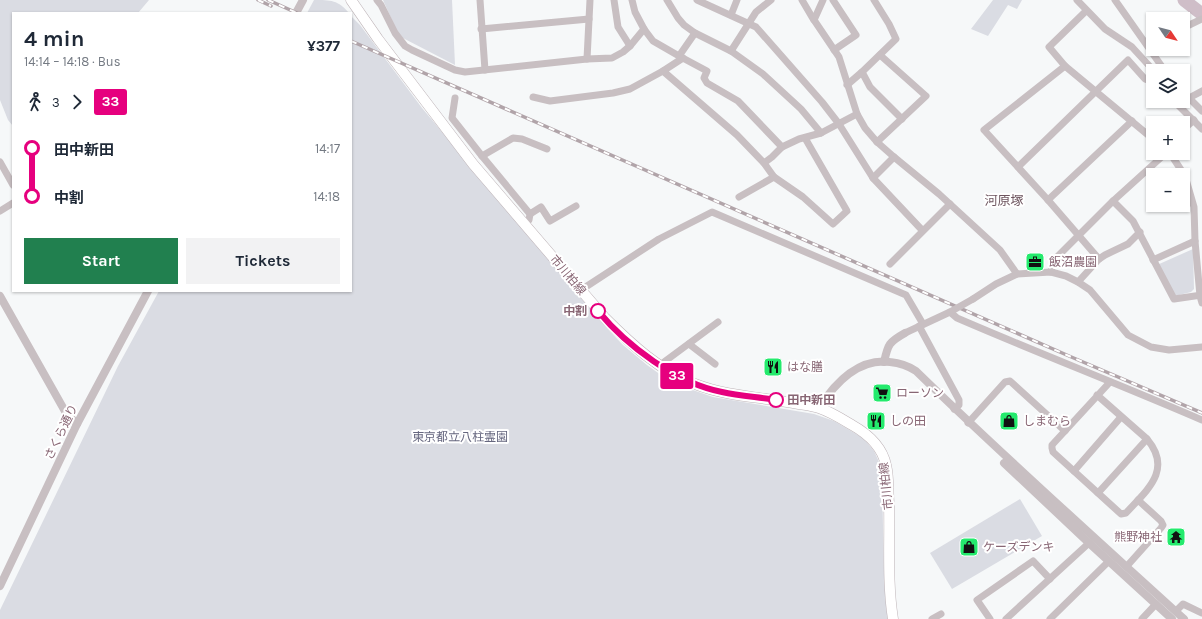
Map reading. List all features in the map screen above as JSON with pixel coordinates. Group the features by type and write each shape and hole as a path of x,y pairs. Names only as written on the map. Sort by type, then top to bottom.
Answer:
{"main road":[{"name":"市川柏線","path":"351,0 378,39 473,164 605,318 627,340 660,365 674,374 695,384 721,392 792,402 819,408 843,420 871,437 879,448 886,464 893,619"}],"street":[{"path":"297,12 303,0"},
{"path":"377,0 395,33 405,46 455,70 466,72 588,59 612,58 630,46 644,29"},
{"path":"480,0 485,70"},
{"path":"588,59 590,0"},
{"path":"614,0 618,27 630,46"},
{"path":"632,0 635,12 644,29 654,41 707,72 704,78 707,83 738,100 782,147"},
{"path":"668,0 678,18 684,25 695,33 731,51 763,74 801,109 821,133"},
{"path":"697,0 756,27 822,102 839,124 873,178 922,230"},
{"path":"731,15 737,0"},
{"path":"731,51 756,12 771,0"},
{"path":"802,0 839,57 857,114 865,128 894,157 950,204 1000,250 1017,274"},
{"path":"814,20 823,0"},
{"path":"833,0 856,35 834,50"},
{"path":"847,85 896,39 889,24 874,0"},
{"path":"1077,0 1105,29 1132,47 1148,64"},
{"path":"1115,0 1146,39"},
{"path":"1086,11 1049,47 1065,66 1146,132"},
{"path":"481,30 589,19"},
{"path":"1190,25 1202,19"},
{"path":"533,97 550,101 613,93 630,89 663,71 681,57 695,33"},
{"path":"878,142 926,96 880,55"},
{"path":"1018,167 1128,60 1146,79"},
{"path":"1065,66 984,130 1099,259"},
{"path":"663,71 737,135 764,163 774,177 803,197 832,224 847,211 804,138"},
{"path":"862,72 870,87 902,119"},
{"path":"1190,97 1202,91"},
{"path":"455,98 452,118 530,214"},
{"path":"1190,100 1202,111"},
{"path":"1181,108 1202,129"},
{"path":"764,163 782,147 821,133 857,114"},
{"path":"1190,124 1194,120"},
{"path":"1048,200 1132,121"},
{"path":"482,156 513,138 522,139 547,149"},
{"path":"873,178 894,157"},
{"path":"1051,272 1053,262 1113,201 1158,160"},
{"path":"1113,201 1134,221 1174,299 1201,298 1195,241 1194,207 1185,176 1175,160"},
{"path":"0,162 12,182"},
{"path":"739,197 774,177"},
{"path":"0,211 12,204"},
{"path":"890,264 922,230 950,204"},
{"path":"526,224 529,220 530,214 540,207 550,221 576,206"},
{"path":"581,290 659,239 712,212 906,296 959,400 958,405 954,409"},
{"path":"1078,282 1099,259 1128,244 1140,232"},
{"path":"1153,260 1195,241"},
{"path":"884,362 889,345 893,340 905,333 950,312 974,299 996,284 1017,274 1051,272 1066,276 1090,290 1128,335 1151,347 1169,350 1202,347"},
{"name":"さくら通り","path":"0,586 77,424 147,292"},
{"path":"0,296 66,413 77,424"},
{"path":"950,312 957,318 1031,350 1202,420"},
{"path":"660,365 718,322"},
{"path":"689,344 715,364"},
{"path":"884,362 906,371 914,377 1108,561 1172,619"},
{"path":"819,408 830,391 842,379 856,369 867,364 884,362 901,364 916,371 968,423 1184,619"},
{"path":"968,423 1005,382 1010,380 1065,431"},
{"path":"1097,395 1146,439 1155,451 1158,458 1158,466 1154,480 1149,488 1126,513 1121,514 1053,452 1052,448 1052,445 1097,395 1110,382"},
{"path":"1074,471 1122,417"},
{"path":"1098,493 1146,439"},
{"path":"1127,566 1162,528 1163,525 1161,521 1138,500"},
{"path":"1006,619 1089,543"},
{"path":"990,619 978,600 1033,561 1050,579"},
{"path":"1050,619 1108,561"},
{"path":"1142,619 1156,604"},
{"path":"1176,611 1184,604 1202,613"},
{"path":"932,619 940,614"}],"green space":[{"path":"0,0 149,0 139,12 12,12 12,125 8,120 0,100"},
{"path":"314,0 325,0 338,3 348,12 308,12"},
{"path":"383,0 452,0 455,65 399,36"},
{"path":"993,0 1022,0 1017,9 1008,5 988,36 971,29"},
{"name":"東京都立八柱霊園","path":"352,17 360,25 422,108 602,323 623,345 647,365 668,380 713,397 814,414 834,421 863,438 874,451 880,464 882,478 884,575 888,619 0,619 0,610 118,366 158,292 352,292"},
{"path":"1193,249 1194,289 1191,292 1175,296 1157,265"},
{"path":"1020,499 1042,536 952,589 930,553"}],"waterway":[{"path":"1184,0 1202,14"}],"railway":[{"path":"258,0 271,6"},
{"path":"268,0 295,12"},
{"path":"352,41 1202,413"}],"bus line":[{"name":"33","path":"598,311 627,340 674,374 695,384 721,392 776,400"}],"place":[{"name":"飯沼農園","path":"1035,262"},
{"name":"中割","path":"598,311"},
{"name":"はな膳","path":"773,367"},
{"name":"ローソン","path":"882,393"},
{"name":"田中新田","path":"776,400"},
{"name":"しの田","path":"876,421"},
{"name":"しまむら","path":"1009,421"},
{"name":"熊野神社","path":"1176,537"},
{"name":"ケーズデンキ","path":"969,547"}],"district":[{"name":"河原塚","path":"1004,200"}]}
